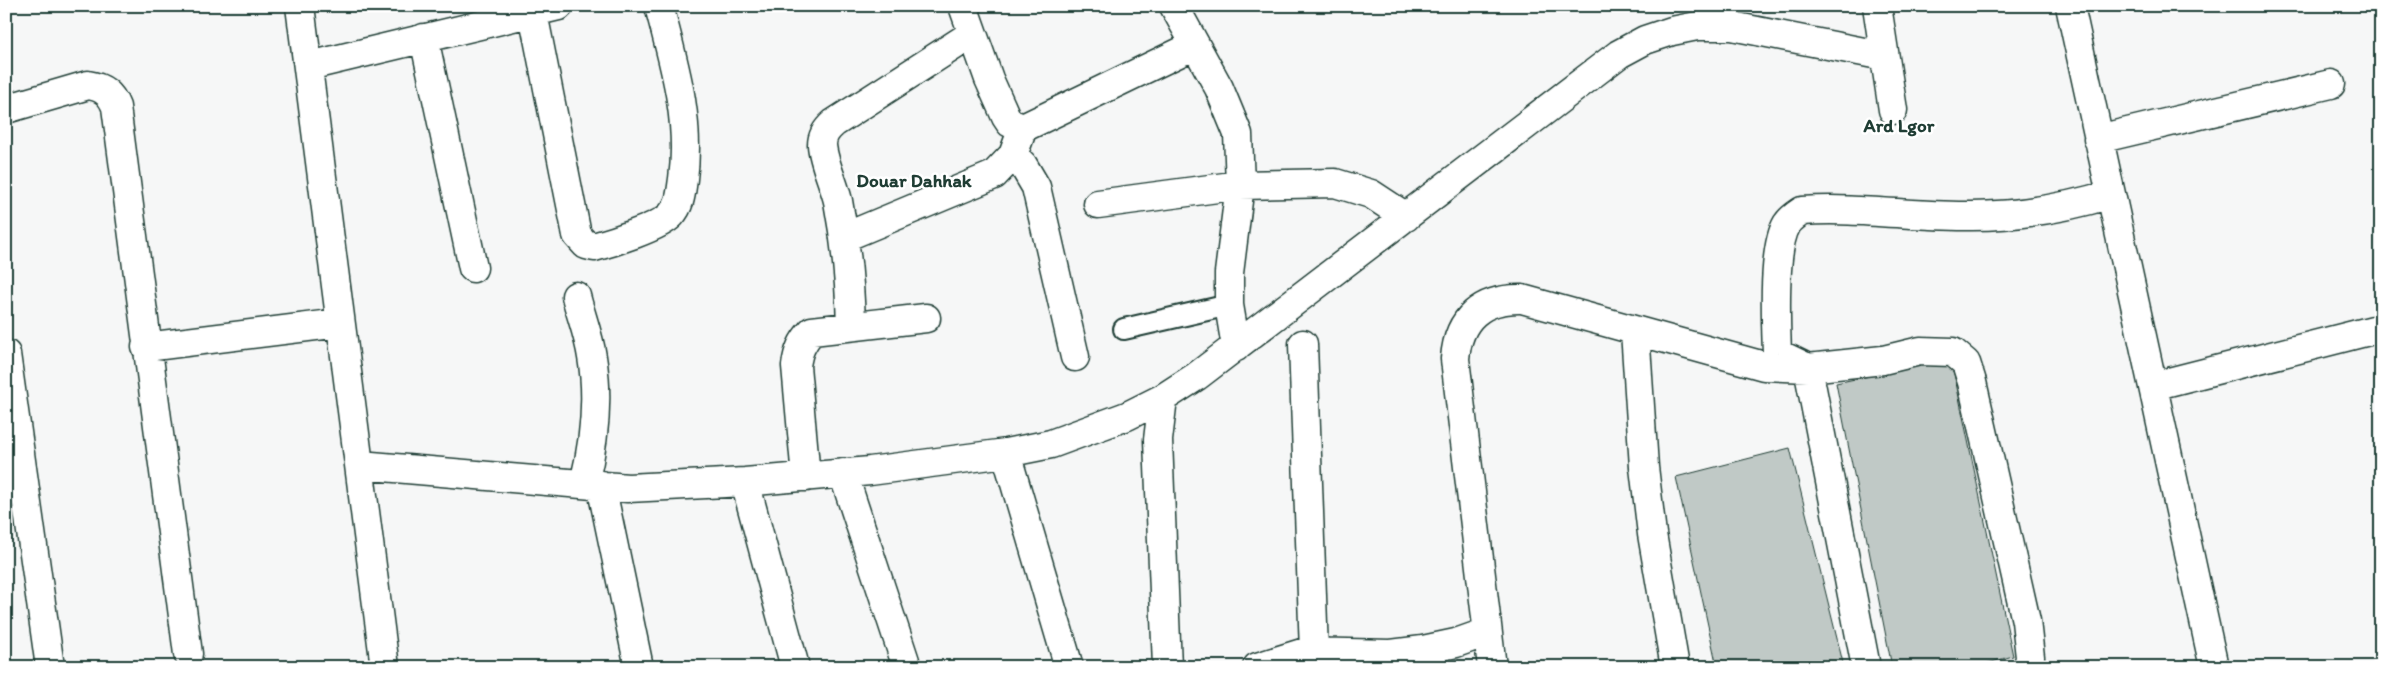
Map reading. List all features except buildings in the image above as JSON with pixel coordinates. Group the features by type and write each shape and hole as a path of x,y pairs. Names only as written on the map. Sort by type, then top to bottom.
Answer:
{"street":[{"path":"300,6 360,465 384,667"},
{"path":"309,66 546,10 577,235 586,245 594,247 662,222 678,206 686,158 683,101 660,6"},
{"path":"964,6 972,34 1006,117 1016,127 1024,128 1195,45"},
{"path":"1174,6 1219,88 1238,134 1240,185 1229,273 1230,305 1236,347"},
{"path":"1877,6 1893,110"},
{"path":"2070,6 2214,667"},
{"path":"360,465 628,488 745,482 843,474 1006,453 1051,444 1127,416 1163,398 1197,376 1619,54 1645,40 1730,16 1884,56"},
{"path":"851,326 850,282 845,237 835,188 822,147 827,129 972,34"},
{"path":"424,38 473,268"},
{"path":"2098,139 2331,84"},
{"path":"6,109 88,85 98,86 107,91 113,98 116,106 146,347 188,654"},
{"path":"845,237 982,182 999,171 1013,155 1024,128"},
{"path":"1013,155 1023,165 1036,187 1075,357"},
{"path":"1098,204 1240,185 1335,183 1371,194 1406,217"},
{"path":"1808,368 1777,353 1776,301 1780,252 1787,224 1798,214 1812,211 1971,216 2016,214 2060,208 2111,194"},
{"path":"576,296 592,356 595,390 593,485 639,667"},
{"path":"1492,667 1455,359 1460,333 1466,321 1491,302 1507,298 1522,299 1764,366 1808,368 1883,360 1920,351 1954,352 1966,363 2026,621 2030,657 2028,667"},
{"path":"806,477 796,366 798,353 803,341 812,331 926,318"},
{"path":"146,347 340,323"},
{"path":"2153,386 2381,328"},
{"path":"1635,330 1644,467 1652,534 1675,667"},
{"path":"1303,344 1314,652"},
{"path":"6,354 50,667"},
{"path":"1808,368 1866,667"},
{"path":"1163,398 1158,426 1158,440 1166,667"},
{"path":"1006,453 1069,667"},
{"path":"843,474 907,667"},
{"path":"745,482 795,667"},
{"path":"1257,667 1291,655 1314,652 1391,654 1456,643 1487,632"}],"lane":[{"path":"1124,328 1230,305"}],"district":[{"name":"Ard Lgor","path":"1899,125"},
{"name":"Douar Dahhak","path":"914,180"}]}
